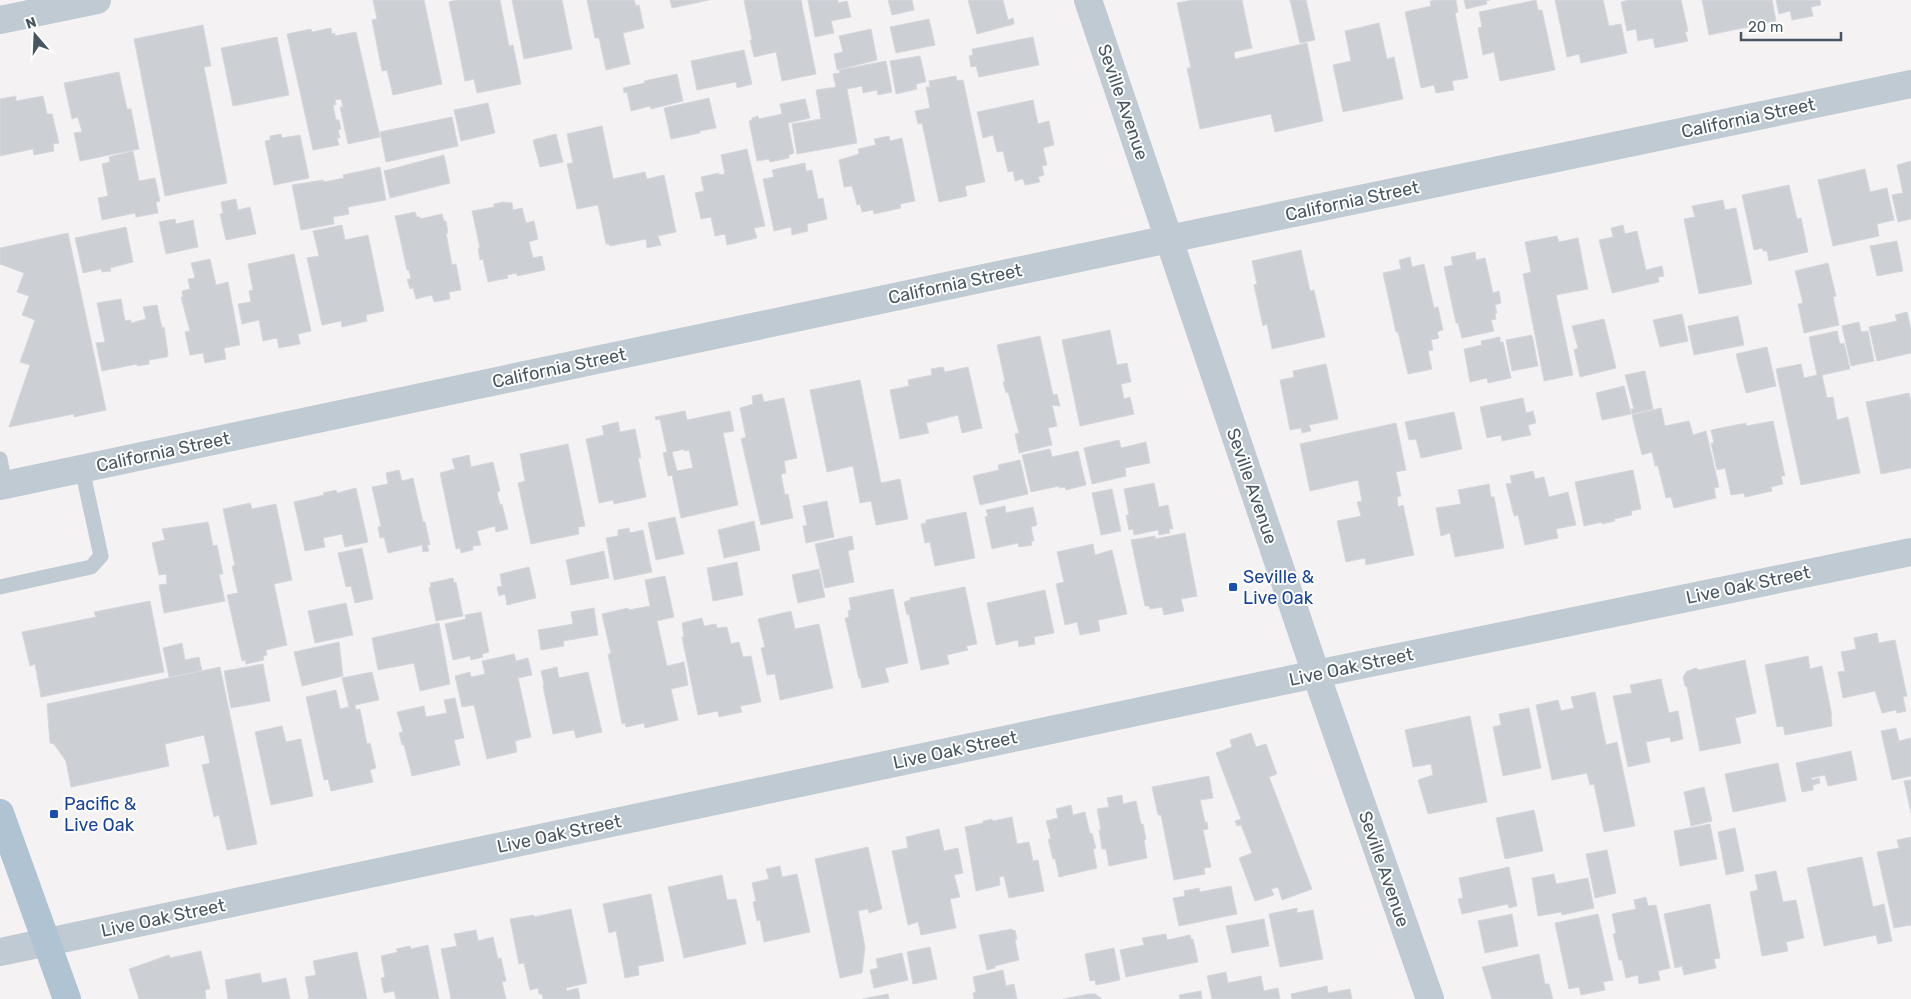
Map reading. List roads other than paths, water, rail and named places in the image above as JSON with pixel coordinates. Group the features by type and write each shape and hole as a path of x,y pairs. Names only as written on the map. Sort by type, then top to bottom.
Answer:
{"main road":[{"path":"0,813 67,999"}],"street":[{"path":"0,20 97,0"},
{"name":"Seville Avenue","path":"1088,0 1316,674 1430,999"},
{"name":"California Street","path":"2,477 82,469 1911,84"},
{"name":"Live Oak Street","path":"0,952 1316,674 1911,552"}],"lane":[{"path":"0,587 91,567 101,556 82,469"}],"place":[{"name":"Seville & Live Oak","path":"1233,587"},
{"name":"Pacific & Live Oak","path":"54,814"}]}
